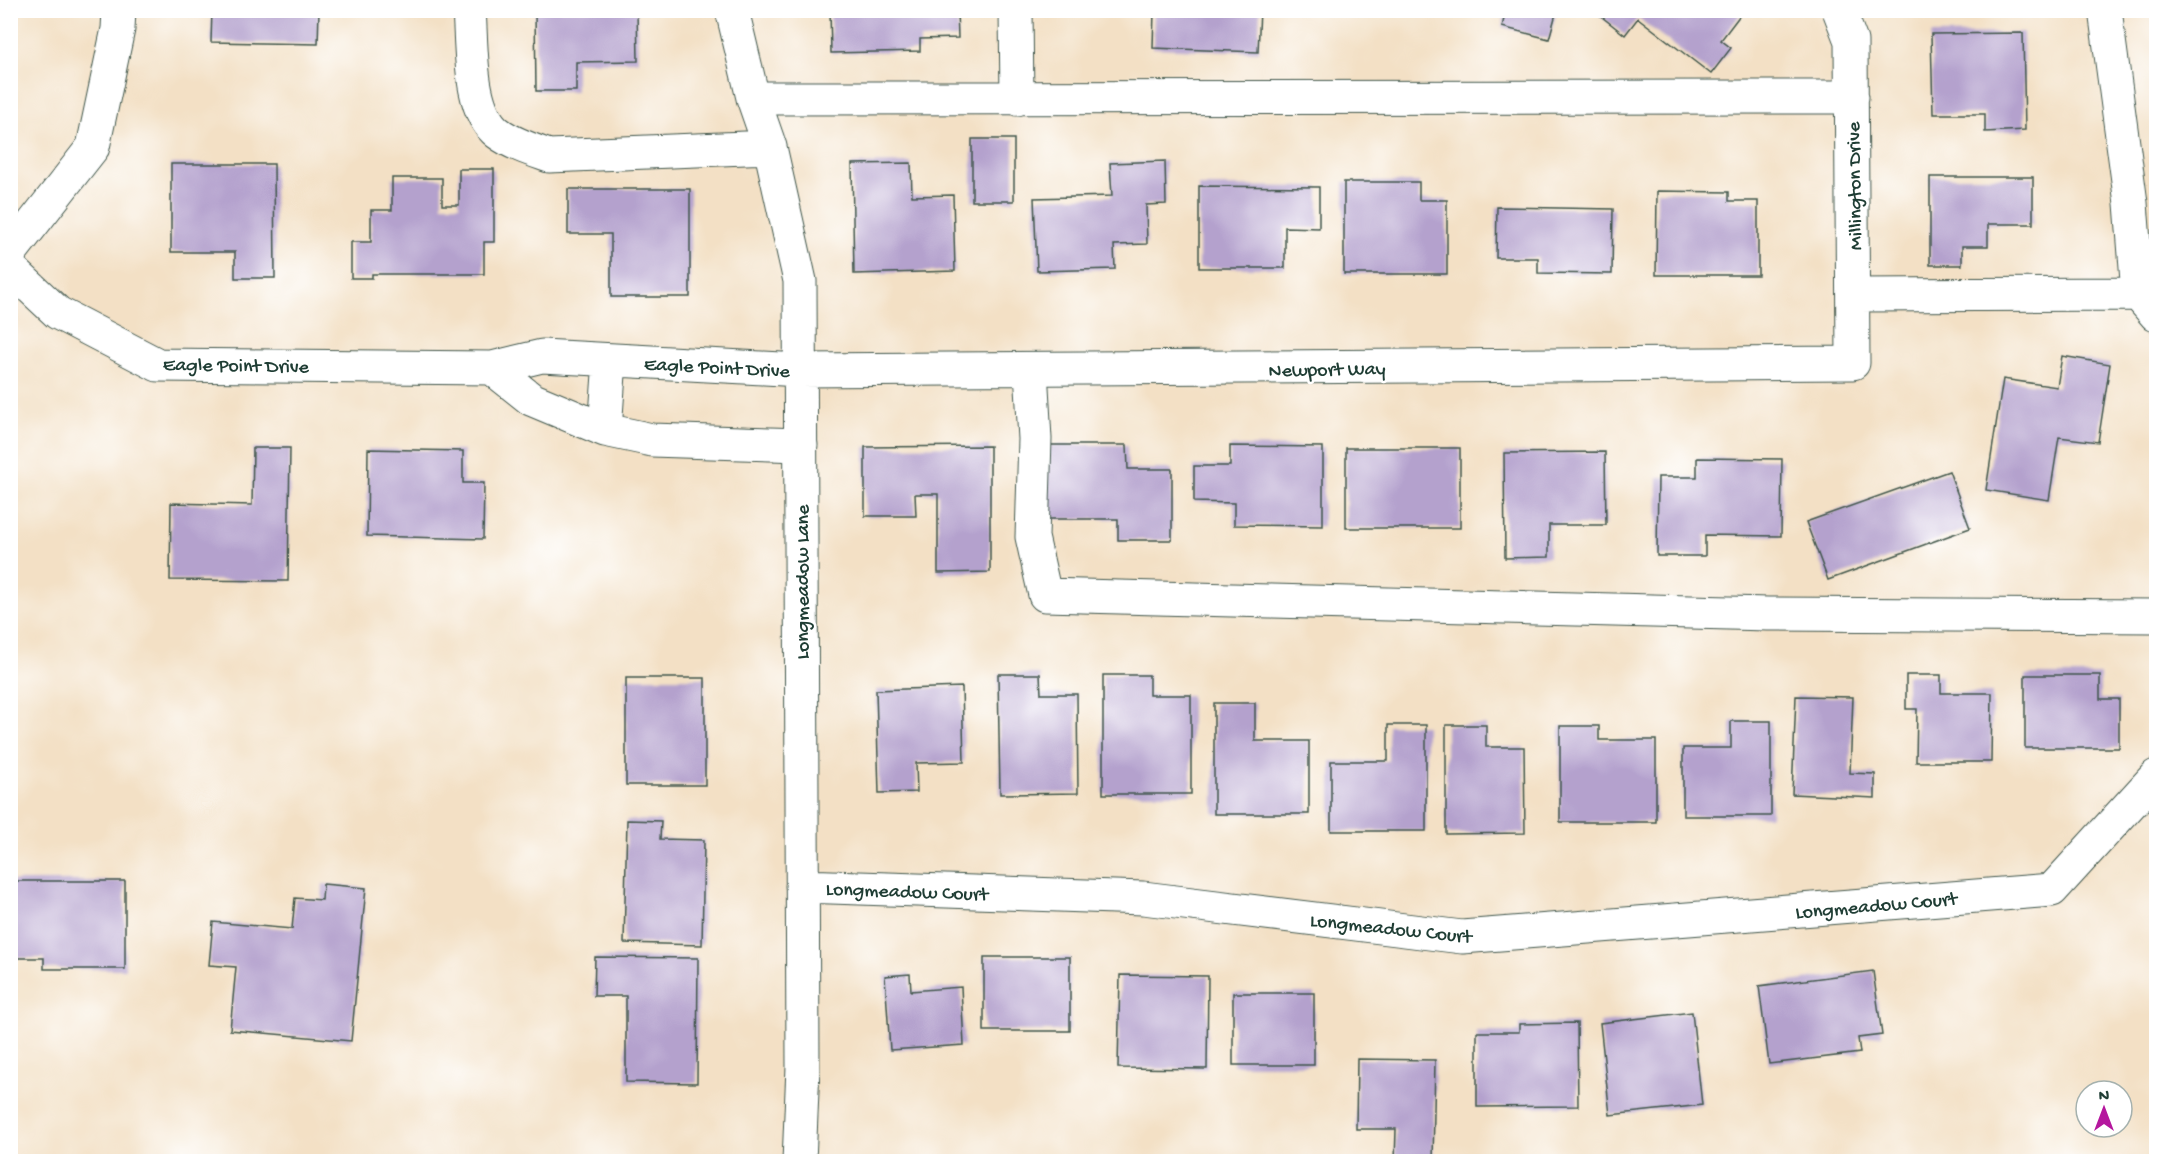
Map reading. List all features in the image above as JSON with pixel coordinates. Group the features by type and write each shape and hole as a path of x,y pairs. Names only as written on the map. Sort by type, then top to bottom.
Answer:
{"street":[{"path":"10,253 93,147 118,29 118,10"},
{"path":"469,10 475,86 485,117 497,133 523,147 549,156 771,147"},
{"name":"Longmeadow Lane","path":"732,10 753,98 771,147 800,282 803,1067 799,1161"},
{"path":"1016,10 1017,99"},
{"name":"Millington Drive","path":"1839,10 1851,41 1855,296 1853,363"},
{"path":"1855,296 2147,305 2105,10"},
{"path":"753,98 1852,98"},
{"name":"Eagle Point Drive","path":"10,268 58,313 158,364 492,369 542,356 800,370"},
{"path":"605,430 610,360"},
{"name":"Newport Way","path":"800,370 1853,363"},
{"path":"492,369 531,399 605,430 652,440 801,445"},
{"path":"1030,370 1035,439 1032,537 1045,595 1768,614 2157,616"},
{"name":"Longmeadow Court","path":"802,886 1143,898 1462,937 2052,890 2157,776"}],"building":[{"path":"212,10 319,10 318,44 211,42"},
{"path":"535,10 637,10 638,61 576,62 576,91 536,91"},
{"path":"830,10 957,10 958,38 920,39 920,51 831,53"},
{"path":"1154,10 1260,10 1258,52 1153,48"},
{"path":"1506,10 1557,10 1549,39 1502,27"},
{"path":"1593,10 1734,10 1740,15 1721,40 1731,48 1711,74 1638,18 1625,35"},
{"path":"2023,33 2025,130 1985,132 1985,114 1933,114 1931,34"},
{"path":"972,139 1014,139 1014,201 972,201"},
{"path":"1165,161 1166,204 1146,205 1147,244 1114,245 1115,269 1037,271 1034,198 1112,196 1110,163"},
{"path":"911,163 912,196 953,195 955,271 854,274 852,164"},
{"path":"171,164 274,164 275,278 235,278 235,252 171,252"},
{"path":"459,169 494,169 494,242 484,242 484,274 372,274 372,278 351,278 351,242 371,242 371,210 392,210 392,178 442,178 442,205 459,205"},
{"path":"1930,177 2033,177 2033,224 1988,224 1988,246 1962,246 1962,265 1930,265"},
{"path":"1344,182 1419,182 1419,200 1447,200 1447,274 1344,274"},
{"path":"1199,186 1319,187 1319,228 1285,227 1285,268 1199,268"},
{"path":"568,189 690,189 690,297 611,297 611,234 568,234"},
{"path":"1657,191 1729,192 1729,201 1758,201 1758,275 1656,275"},
{"path":"1497,207 1613,209 1612,274 1538,273 1538,258 1496,258"},
{"path":"2062,356 2110,364 2098,442 2059,437 2049,500 1986,490 2003,379 2057,387"},
{"path":"1042,445 1127,445 1128,469 1172,469 1172,540 1118,540 1118,519 1043,519"},
{"path":"990,446 990,572 938,573 938,494 915,494 916,516 865,516 865,447"},
{"path":"1230,446 1323,447 1323,526 1234,525 1234,503 1194,502 1194,466 1230,466"},
{"path":"253,448 290,448 288,581 170,580 171,503 252,505"},
{"path":"1346,448 1460,448 1460,528 1346,528"},
{"path":"368,449 463,451 463,483 484,483 483,539 367,536"},
{"path":"1605,452 1606,525 1549,525 1549,557 1505,558 1504,453"},
{"path":"1697,458 1782,459 1781,536 1705,535 1705,556 1657,556 1658,477 1697,477"},
{"path":"1949,471 1970,528 1828,580 1806,522"},
{"path":"998,674 1040,674 1041,694 1077,694 1078,793 1000,794"},
{"path":"1103,675 1149,675 1149,695 1191,695 1191,794 1103,794"},
{"path":"1906,675 1941,675 1941,693 1992,693 1991,762 1916,762 1917,709 1906,709"},
{"path":"2025,675 2100,675 2100,699 2119,699 2119,748 2025,748"},
{"path":"626,678 705,678 705,785 626,785"},
{"path":"962,687 964,762 916,763 917,792 879,793 876,690"},
{"path":"1796,696 1853,697 1850,773 1875,774 1875,798 1792,794"},
{"path":"1214,703 1255,703 1255,741 1309,741 1309,814 1214,814"},
{"path":"1731,721 1771,721 1771,816 1683,816 1683,748 1731,748"},
{"path":"1388,725 1426,725 1426,831 1331,831 1331,761 1388,761"},
{"path":"1446,725 1486,725 1486,747 1524,747 1525,833 1446,834"},
{"path":"1560,726 1599,726 1599,740 1656,740 1656,822 1560,822"},
{"path":"627,820 661,821 660,839 704,840 702,945 624,943"},
{"path":"10,881 125,881 125,969 44,969 44,958 10,958"},
{"path":"323,884 366,888 351,1041 230,1030 236,967 209,965 213,922 292,929 295,898 322,900"},
{"path":"595,957 698,958 697,1083 626,1082 626,996 594,996"},
{"path":"984,957 1070,957 1070,1031 984,1031"},
{"path":"1873,971 1882,1035 1858,1038 1860,1053 1769,1064 1759,986"},
{"path":"910,974 911,991 961,987 964,1045 890,1050 885,976"},
{"path":"1120,975 1208,976 1207,1069 1118,1068"},
{"path":"1233,993 1314,993 1314,1065 1233,1065"},
{"path":"1692,1012 1702,1105 1610,1115 1600,1023"},
{"path":"1577,1023 1578,1106 1477,1107 1477,1032 1519,1032 1519,1024"},
{"path":"1357,1059 1435,1060 1433,1162 1395,1162 1396,1129 1356,1129"}]}
